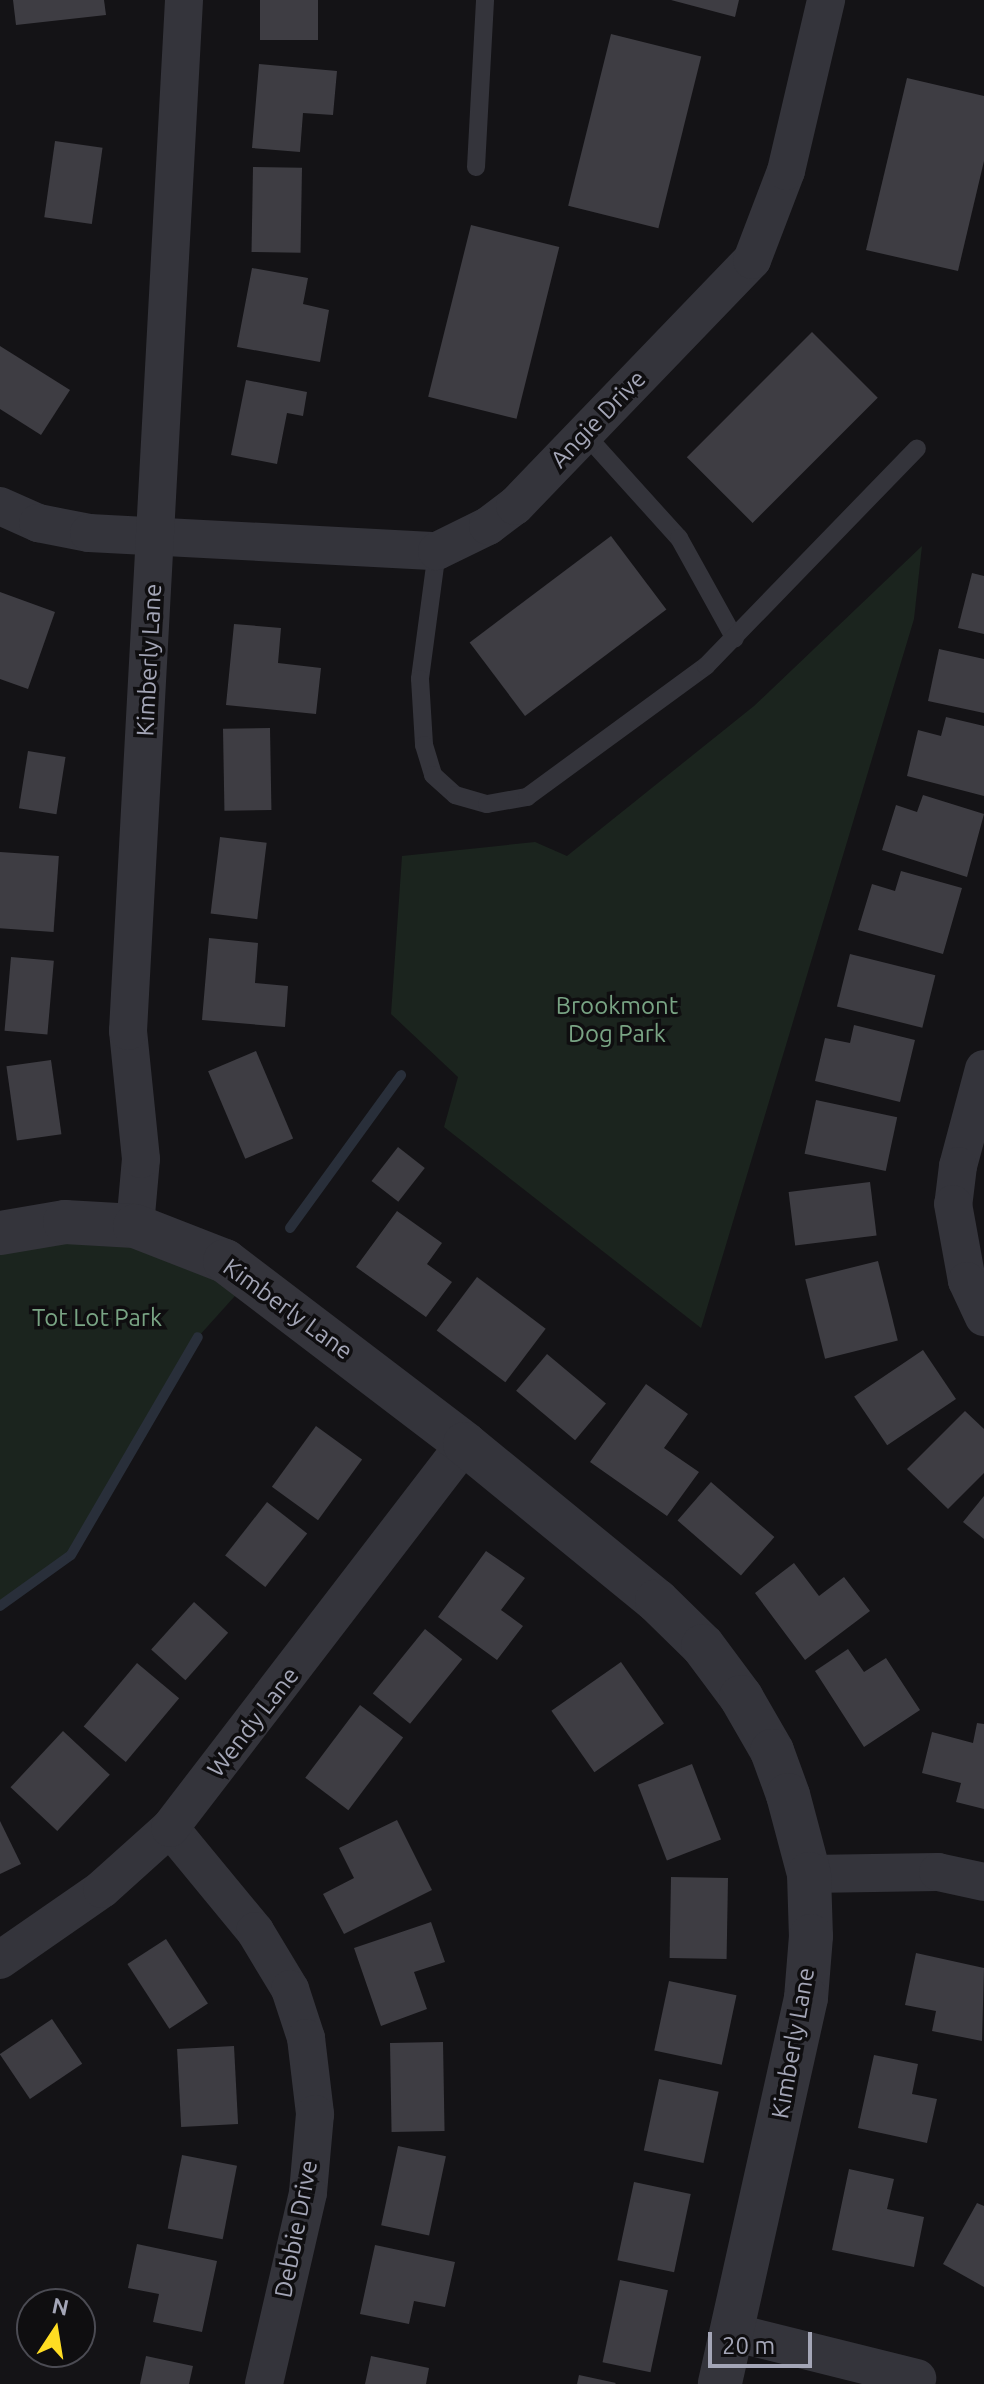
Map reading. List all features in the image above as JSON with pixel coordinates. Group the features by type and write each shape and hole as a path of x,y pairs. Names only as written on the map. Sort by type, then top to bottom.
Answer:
{"street":[{"name":"Kimberly Lane","path":"184,0 128,1031 141,1159 135,1226 199,1248 257,1281 465,1444 657,1601 703,1646 772,1751 809,1874 806,1998 720,2384"},
{"name":"Angie Drive","path":"437,551 515,506 752,260 786,171 826,0"},
{"path":"0,506 38,523 76,531 437,551"},
{"path":"984,1069 958,1166 953,1204 967,1281 984,1317"},
{"path":"0,1233 65,1222 135,1226"},
{"name":"Wendy Lane","path":"0,1960 102,1889 170,1828 465,1444"},
{"name":"Debbie Drive","path":"170,1828 255,1931 290,1989 308,2050 315,2114 308,2193 264,2384"},
{"path":"809,1874 938,1872 984,1882"},
{"path":"732,2332 917,2378"}],"lane":[{"path":"476,167 485,0"},
{"path":"584,433 679,538 735,639"},
{"path":"437,551 420,679 424,745 433,775 455,795 487,804 527,797 735,639 917,448"}],"green space":[{"name":"Brookmont Dog Park","path":"922,546 914,619 701,1328 444,1127 458,1077 391,1014 402,856 535,842 567,856 754,706"},
{"name":"Tot Lot Park","path":"65,1222 252,1277 198,1337 71,1555 0,1606 0,1233"}],"building":[{"path":"13,0 104,0 106,15 16,25"},
{"path":"260,0 318,0 318,40 260,40"},
{"path":"671,0 739,0 735,17"},
{"path":"611,34 701,56 658,228 568,206"},
{"path":"259,64 337,71 333,115 303,113 300,152 252,148"},
{"path":"907,78 984,96 984,161 958,271 866,250"},
{"path":"55,141 103,148 92,224 44,217"},
{"path":"253,167 302,168 301,253 252,252"},
{"path":"471,225 559,247 516,419 428,397"},
{"path":"252,268 308,278 303,304 329,310 320,362 237,347"},
{"path":"812,332 878,398 753,523 687,457"},
{"path":"0,346 70,390 41,435 0,409"},
{"path":"246,380 307,392 303,416 287,413 277,464 231,455"},
{"path":"611,536 666,609 525,716 470,643"},
{"path":"972,573 984,576 984,634 958,628"},
{"path":"0,592 55,612 28,689 0,679"},
{"path":"234,624 281,628 278,663 321,668 316,714 226,705"},
{"path":"939,649 984,659 984,713 928,701"},
{"path":"946,717 984,726 984,796 907,776 918,730 941,736"},
{"path":"270,728 271,810 224,811 223,729"},
{"path":"28,751 66,757 56,814 19,808"},
{"path":"923,795 984,814 967,877 882,850 896,805 917,812"},
{"path":"220,837 267,843 257,919 211,913"},
{"path":"0,852 59,856 54,932 0,928"},
{"path":"901,871 962,888 943,954 858,930 872,884 895,891"},
{"path":"209,938 258,943 255,983 288,986 285,1027 202,1020"},
{"path":"850,954 935,975 922,1028 837,1006"},
{"path":"11,957 54,961 47,1034 5,1031"},
{"path":"854,1025 915,1040 900,1102 815,1081 825,1038 850,1043"},
{"path":"256,1051 293,1138 245,1159 208,1071"},
{"path":"51,1060 61,1134 17,1141 6,1066"},
{"path":"816,1100 897,1117 886,1171 805,1154"},
{"path":"398,1147 425,1168 398,1202 372,1181"},
{"path":"870,1182 877,1236 795,1246 789,1192"},
{"path":"397,1211 442,1243 427,1264 452,1282 426,1317 356,1267"},
{"path":"878,1261 898,1341 825,1359 805,1279"},
{"path":"477,1277 546,1329 505,1382 437,1331"},
{"path":"923,1350 956,1399 887,1445 854,1396"},
{"path":"547,1354 606,1403 575,1440 516,1391"},
{"path":"646,1384 688,1414 664,1448 699,1472 667,1516 590,1462"},
{"path":"965,1411 984,1429 984,1473 948,1509 907,1469"},
{"path":"316,1426 362,1460 318,1520 272,1487"},
{"path":"711,1482 774,1537 741,1576 678,1520"},
{"path":"984,1496 984,1539 963,1522"},
{"path":"267,1502 307,1533 265,1587 225,1556"},
{"path":"486,1551 525,1578 501,1610 523,1626 497,1660 438,1617"},
{"path":"794,1563 819,1596 844,1577 870,1611 805,1660 755,1593"},
{"path":"194,1602 228,1633 185,1680 151,1650"},
{"path":"425,1629 462,1659 410,1724 373,1694"},
{"path":"848,1649 864,1672 886,1658 920,1710 864,1747 815,1671"},
{"path":"621,1662 664,1723 594,1772 551,1711"},
{"path":"137,1663 179,1698 126,1762 84,1727"},
{"path":"360,1705 403,1737 348,1810 305,1778"},
{"path":"977,1723 984,1724 984,1809 956,1802 961,1783 922,1773 932,1732 973,1743"},
{"path":"63,1731 110,1775 57,1831 10,1787"},
{"path":"692,1764 721,1840 667,1860 638,1785"},
{"path":"397,1820 432,1890 344,1934 323,1894 354,1878 339,1848"},
{"path":"0,1821 21,1864 0,1874"},
{"path":"671,1877 728,1878 727,1959 670,1958"},
{"path":"431,1922 445,1962 414,1972 427,2009 381,2026 354,1948"},
{"path":"166,1939 208,2004 169,2029 127,1964"},
{"path":"916,1953 984,1968 982,2041 932,2031 936,2011 905,2005"},
{"path":"669,1981 736,1995 722,2065 654,2050"},
{"path":"52,2019 82,2064 30,2099 0,2054"},
{"path":"443,2042 445,2131 392,2132 390,2043"},
{"path":"234,2046 238,2124 181,2127 177,2049"},
{"path":"874,2055 918,2064 912,2094 937,2099 927,2143 858,2128"},
{"path":"659,2079 719,2092 703,2163 644,2150"},
{"path":"398,2146 446,2156 429,2235 381,2225"},
{"path":"182,2155 237,2166 223,2239 168,2229"},
{"path":"849,2169 894,2179 887,2209 924,2217 914,2267 832,2250"},
{"path":"634,2182 691,2194 674,2272 617,2260"},
{"path":"977,2203 984,2206 984,2287 943,2264"},
{"path":"137,2244 217,2261 202,2332 153,2322 159,2294 128,2288"},
{"path":"375,2245 455,2262 445,2307 414,2301 409,2324 360,2314"},
{"path":"620,2280 668,2290 650,2372 603,2362"},
{"path":"146,2356 193,2366 189,2384 140,2384"},
{"path":"371,2356 429,2368 426,2384 365,2384"},
{"path":"579,2375 616,2383 577,2384"}],"waterway":[{"path":"290,1228 401,1075"},
{"path":"0,1606 71,1555 198,1337"}]}
